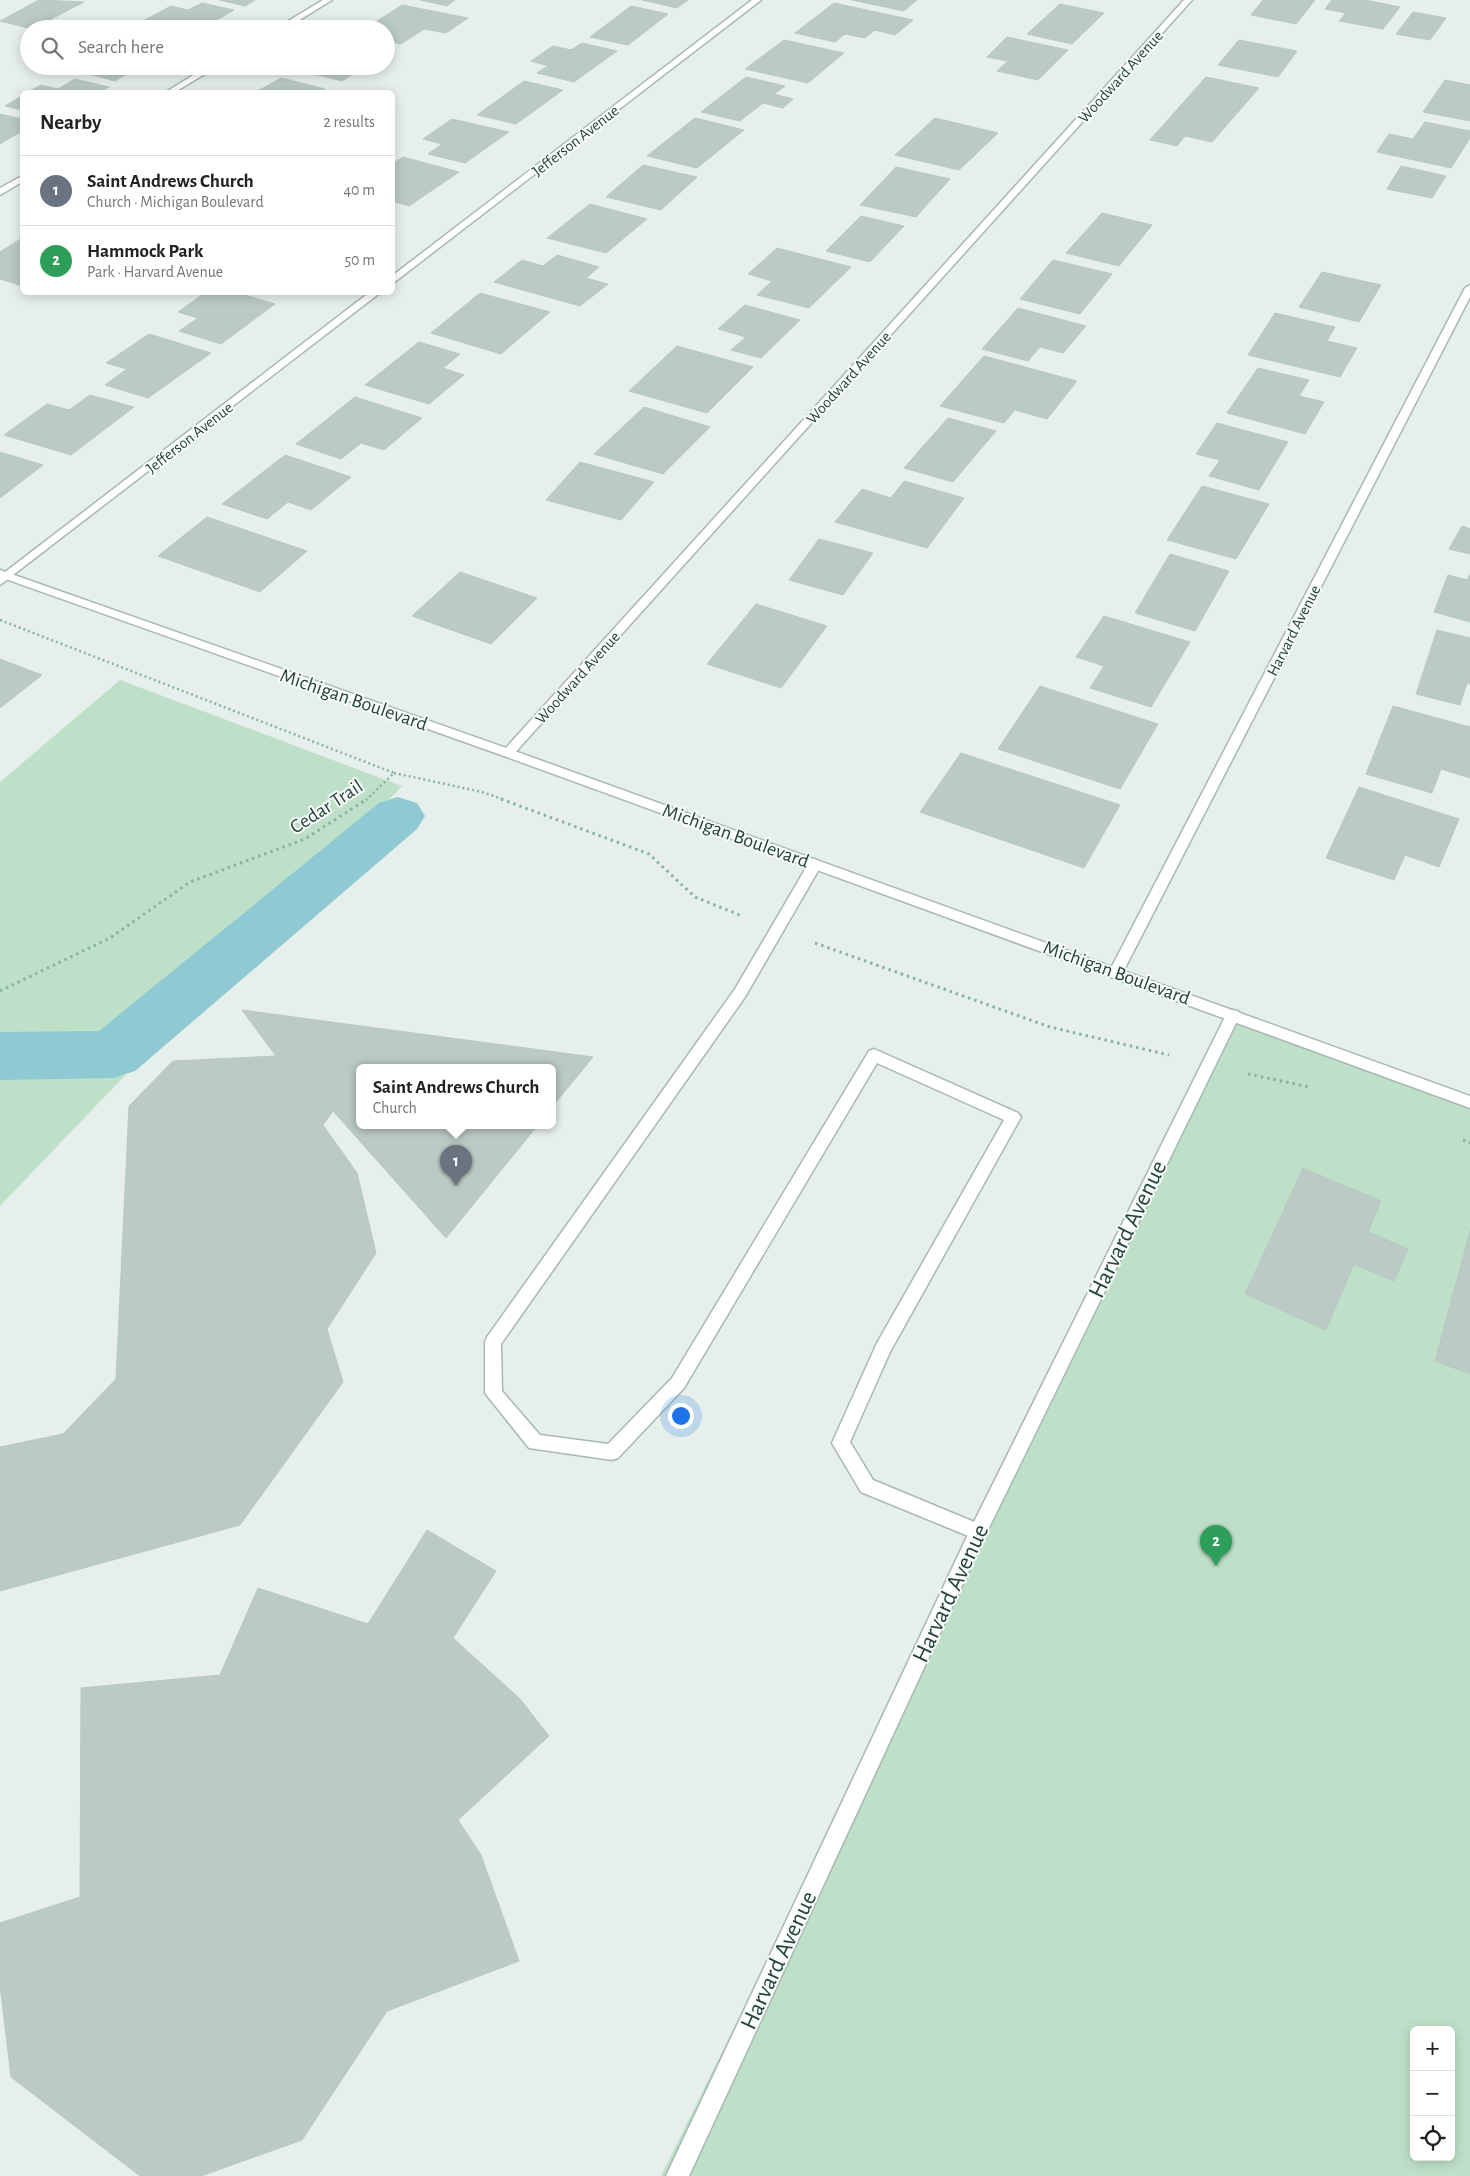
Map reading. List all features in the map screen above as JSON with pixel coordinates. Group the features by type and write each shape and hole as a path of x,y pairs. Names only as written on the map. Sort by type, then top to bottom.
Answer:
{"street":[{"path":"294,20 328,0"},
{"name":"Jefferson Avenue","path":"395,279 758,0"},
{"name":"Woodward Avenue","path":"508,753 1188,0"},
{"path":"173,90 199,75"},
{"path":"0,192 20,179"},
{"name":"Harvard Avenue","path":"1116,972 1470,288"},
{"name":"Jefferson Avenue","path":"3,577 373,295"},
{"name":"Michigan Boulevard","path":"3,577 508,753 1470,1102"},
{"path":"815,864 740,993 493,1342 494,1393 535,1442 612,1452 678,1383 874,1055 1013,1117 883,1348 841,1443 867,1486 978,1532"},
{"name":"Harvard Avenue","path":"677,2176 978,1532 1233,1015"}],"path":[{"name":"Cedar Trail","path":"0,620 394,773 362,804 305,839 190,882 110,938 0,990"},
{"path":"394,773 482,792 649,854 695,897 777,930 1050,1027 1208,1065 1319,1089"},
{"path":"1461,1139 1470,1142"}],"green space":[{"path":"120,680 402,786 0,1206 0,782"},
{"path":"1233,1015 1470,1102 1470,2176 661,2176"}],"building":[{"path":"39,0 84,2 49,20 20,20 20,26 0,21"},
{"path":"219,0 255,0 245,6"},
{"path":"420,0 455,0 447,6"},
{"path":"642,0 688,0 677,8"},
{"path":"852,0 917,0 904,11"},
{"path":"1263,0 1315,0 1296,24 1251,15"},
{"path":"1332,0 1365,0 1400,7 1383,29 1339,21 1346,13 1325,9"},
{"path":"202,3 234,10 217,20 145,20 171,6 188,10"},
{"path":"834,3 913,20 895,35 875,30 865,38 845,34 835,42 795,33"},
{"path":"1060,4 1104,13 1072,44 1027,34"},
{"path":"402,5 468,18 446,33 424,29 401,44 395,43 395,20 379,20"},
{"path":"631,6 668,14 628,45 590,37"},
{"path":"1413,12 1446,18 1430,40 1396,34"},
{"path":"1007,37 1068,50 1038,80 997,71 1008,61 987,57"},
{"path":"784,40 844,53 808,83 745,69"},
{"path":"1239,40 1297,51 1278,77 1218,65"},
{"path":"582,43 617,51 574,82 537,73 548,66 531,61 553,46 571,50"},
{"path":"92,75 125,75 115,81"},
{"path":"318,75 352,75 342,81"},
{"path":"746,77 785,86 774,94 793,99 783,108 763,103 740,121 701,112"},
{"path":"1206,77 1259,88 1212,142 1185,136 1177,146 1150,140"},
{"path":"281,78 325,89 323,90 260,90"},
{"path":"75,79 109,87 104,90 32,90 41,85 58,89"},
{"path":"1445,80 1470,85 1470,121 1423,112"},
{"path":"524,81 563,90 516,124 477,115"},
{"path":"20,97 20,110 5,106"},
{"path":"0,114 20,119 20,132 0,144"},
{"path":"695,118 744,130 697,168 647,156"},
{"path":"935,118 998,133 959,170 895,155"},
{"path":"452,119 509,132 465,163 428,154 442,144 423,139"},
{"path":"1425,122 1470,131 1470,138 1451,168 1377,152 1389,134 1413,139"},
{"path":"403,157 459,172 409,206 395,202 395,162"},
{"path":"643,165 697,177 661,210 606,197"},
{"path":"1401,166 1446,176 1432,198 1387,189"},
{"path":"896,167 950,179 916,217 860,205"},
{"path":"590,204 647,219 606,253 547,238"},
{"path":"1102,213 1152,225 1119,266 1066,253"},
{"path":"861,216 904,226 870,262 826,251"},
{"path":"20,239 20,285 0,279 0,252"},
{"path":"777,248 851,267 809,308 757,295 772,281 748,274"},
{"path":"557,255 599,267 586,278 608,284 580,306 494,282 522,260 543,266"},
{"path":"1053,260 1112,274 1080,314 1020,299"},
{"path":"1322,272 1381,285 1359,322 1299,307"},
{"path":"480,293 550,312 501,354 431,333"},
{"path":"202,295 245,295 275,304 221,344 179,331 198,318 178,312"},
{"path":"745,305 800,320 761,358 731,350 746,337 718,329"},
{"path":"1018,308 1086,326 1063,353 1040,347 1028,361 982,349"},
{"path":"1275,313 1335,327 1327,341 1357,348 1340,377 1248,355"},
{"path":"149,334 211,353 148,398 105,385 127,369 106,363"},
{"path":"419,342 460,354 443,368 464,375 429,404 365,385"},
{"path":"677,346 753,367 707,413 629,391"},
{"path":"984,356 1077,381 1047,419 1015,410 1004,423 940,406"},
{"path":"1258,368 1309,380 1299,396 1324,402 1305,434 1227,413"},
{"path":"90,395 134,407 71,455 4,435 47,404 69,410"},
{"path":"355,397 422,418 384,450 361,443 341,459 296,444"},
{"path":"644,407 710,427 663,474 594,454"},
{"path":"948,418 996,431 953,482 904,468"},
{"path":"1217,423 1288,442 1259,490 1209,476 1220,460 1196,454"},
{"path":"0,452 43,465 0,498"},
{"path":"285,455 351,477 311,510 288,502 267,519 222,504"},
{"path":"580,462 654,482 621,520 546,500"},
{"path":"904,481 964,498 927,548 835,522 862,489 891,498"},
{"path":"1202,486 1269,504 1236,559 1167,540"},
{"path":"207,517 307,551 260,592 158,556"},
{"path":"1462,526 1470,529 1470,554 1449,549"},
{"path":"819,539 873,553 843,595 789,580"},
{"path":"1170,554 1229,571 1195,631 1135,613"},
{"path":"460,572 537,598 491,644 412,616"},
{"path":"1470,574 1470,622 1434,612 1448,575 1467,580"},
{"path":"756,604 827,626 781,688 707,664"},
{"path":"1104,616 1190,642 1151,707 1090,688 1104,666 1076,657"},
{"path":"1437,630 1470,638 1470,684 1467,683 1460,705 1416,694"},
{"path":"0,659 42,675 0,708"},
{"path":"1040,686 1158,724 1120,789 998,749"},
{"path":"1393,706 1470,727 1470,778 1441,769 1432,793 1366,774"},
{"path":"961,753 1120,805 1084,868 920,812"},
{"path":"1359,787 1459,819 1439,867 1405,855 1394,880 1326,858"},
{"path":"242,1010 593,1057 556,1102 556,1064 356,1064 356,1129 535,1129 446,1238 333,1111 323,1125 357,1173 376,1253 327,1329 343,1382 240,1525 0,1591 0,1447 63,1434 116,1379 129,1106 173,1061 276,1056"},
{"path":"1303,1168 1381,1201 1368,1232 1408,1249 1394,1281 1354,1264 1326,1330 1245,1294"},
{"path":"1470,1231 1470,1374 1435,1361"},
{"path":"427,1530 496,1571 453,1638 520,1699 549,1736 458,1820 481,1855 519,1961 387,2011 302,2140 201,2176 140,2176 11,2077 0,1985 0,1923 80,1897 81,1688 220,1675 258,1588 368,1624"}],"waterway":[{"path":"0,1056 113,1054 398,816"}],"place":[{"name":"Saint Andrews Church","path":"456,1186"},
{"name":"Hammock Park","path":"1216,1566"}]}
